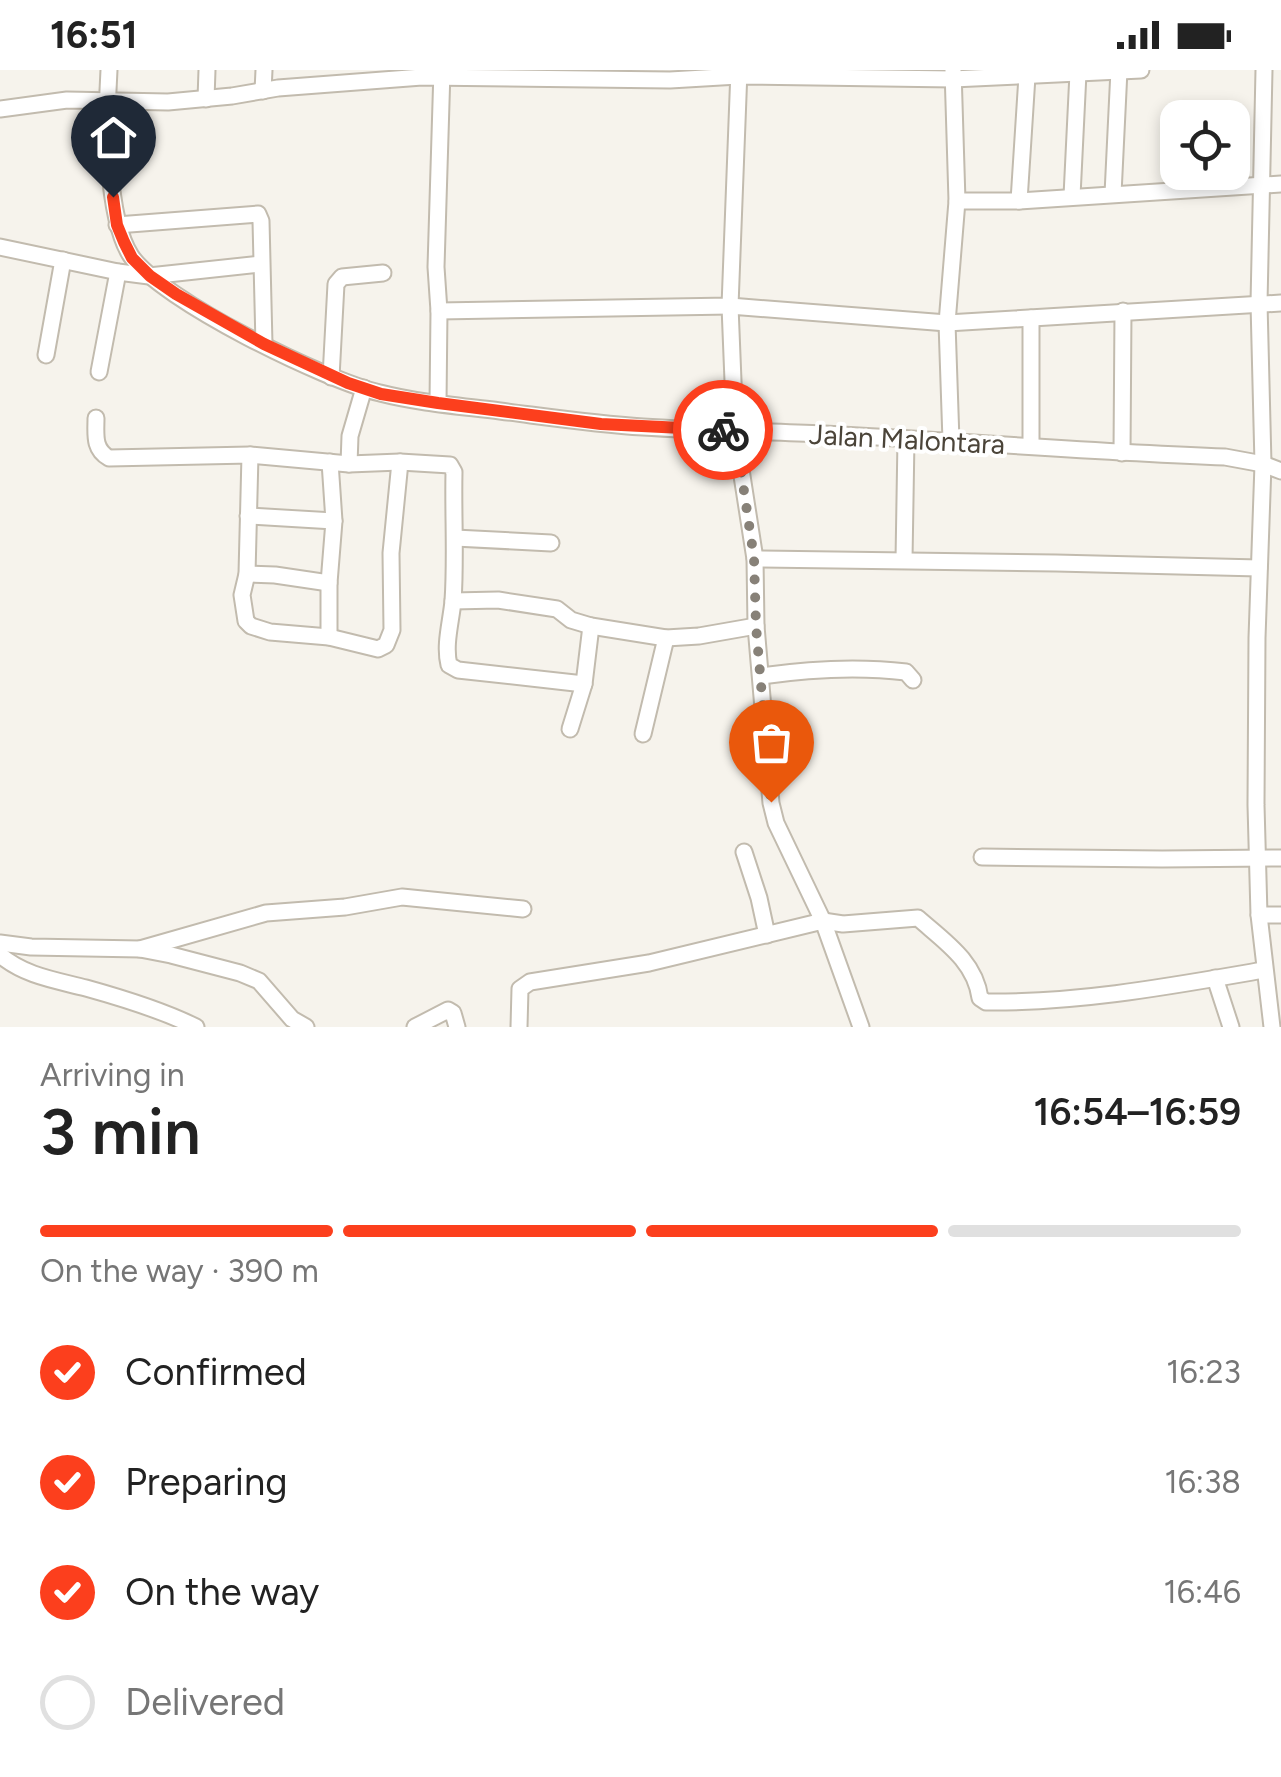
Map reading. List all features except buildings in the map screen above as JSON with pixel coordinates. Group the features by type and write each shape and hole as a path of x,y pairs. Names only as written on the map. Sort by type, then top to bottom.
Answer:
{"street":[{"name":"Jalan Malontara","path":"109,70 113,197 117,225 132,258 176,294 264,344 364,388 438,403 601,424 1225,458 1281,470"},
{"path":"206,98 207,70"},
{"path":"263,91 264,70"},
{"path":"0,108 67,100 168,102 442,73 670,80 738,73 1027,76 1141,70"},
{"path":"1264,70 1259,304 1263,464 1256,806 1259,916 1270,973 1272,1027"},
{"path":"1113,194 1119,71"},
{"path":"438,403 436,234 442,73"},
{"path":"738,73 730,306 735,431 754,558 756,626 773,812 823,922 861,1027"},
{"path":"1072,196 1078,73"},
{"path":"951,441 947,323 958,201 953,74"},
{"path":"1019,201 1027,76"},
{"path":"958,201 1019,201 1281,184"},
{"path":"117,225 258,214 264,344"},
{"path":"1,253 150,276 262,264"},
{"path":"46,356 63,260"},
{"path":"99,372 118,272"},
{"path":"331,376 336,284 342,277 383,273"},
{"path":"439,311 730,306 947,323 1281,303"},
{"path":"1122,452 1123,312"},
{"path":"1030,446 1031,318"},
{"path":"349,464 350,436 364,388"},
{"path":"96,418 96,444 100,453 109,458 250,456 452,467 456,538 449,665 458,670 584,684"},
{"path":"904,560 906,439"},
{"path":"250,456 247,574 242,594 246,621 270,632 330,636 378,649 390,639 390,553 400,462"},
{"path":"330,462 334,521 330,636"},
{"path":"248,516 334,521"},
{"path":"456,538 551,543"},
{"path":"754,558 1259,568"},
{"path":"247,574 275,574 330,584"},
{"path":"453,601 498,600 556,608 571,620 591,626 666,638 756,626"},
{"path":"570,728 584,684 591,626"},
{"path":"643,734 666,638"},
{"path":"761,676 868,668 906,672 914,680"},
{"path":"744,852 760,898 767,935"},
{"path":"982,858 1281,858"},
{"path":"140,949 266,913 345,907 402,897 523,909"},
{"path":"1259,916 1281,915"},
{"path":"519,1027 520,989 530,982 648,963 823,922 918,918 966,962 978,982 980,998 986,1002 1072,1000 1270,973"},
{"path":"0,944 140,949 252,977 292,1019 306,1027"},
{"path":"0,955 33,975 106,994 196,1027"},
{"path":"1215,978 1231,1027"},
{"path":"415,1027 448,1010 453,1013 456,1027"}],"way so far":[{"path":"723,430 735,431 754,558 771,802"}],"route":[{"path":"113,197 124,242 132,258 150,276 264,344 348,383 381,394 601,424 723,430"}]}
